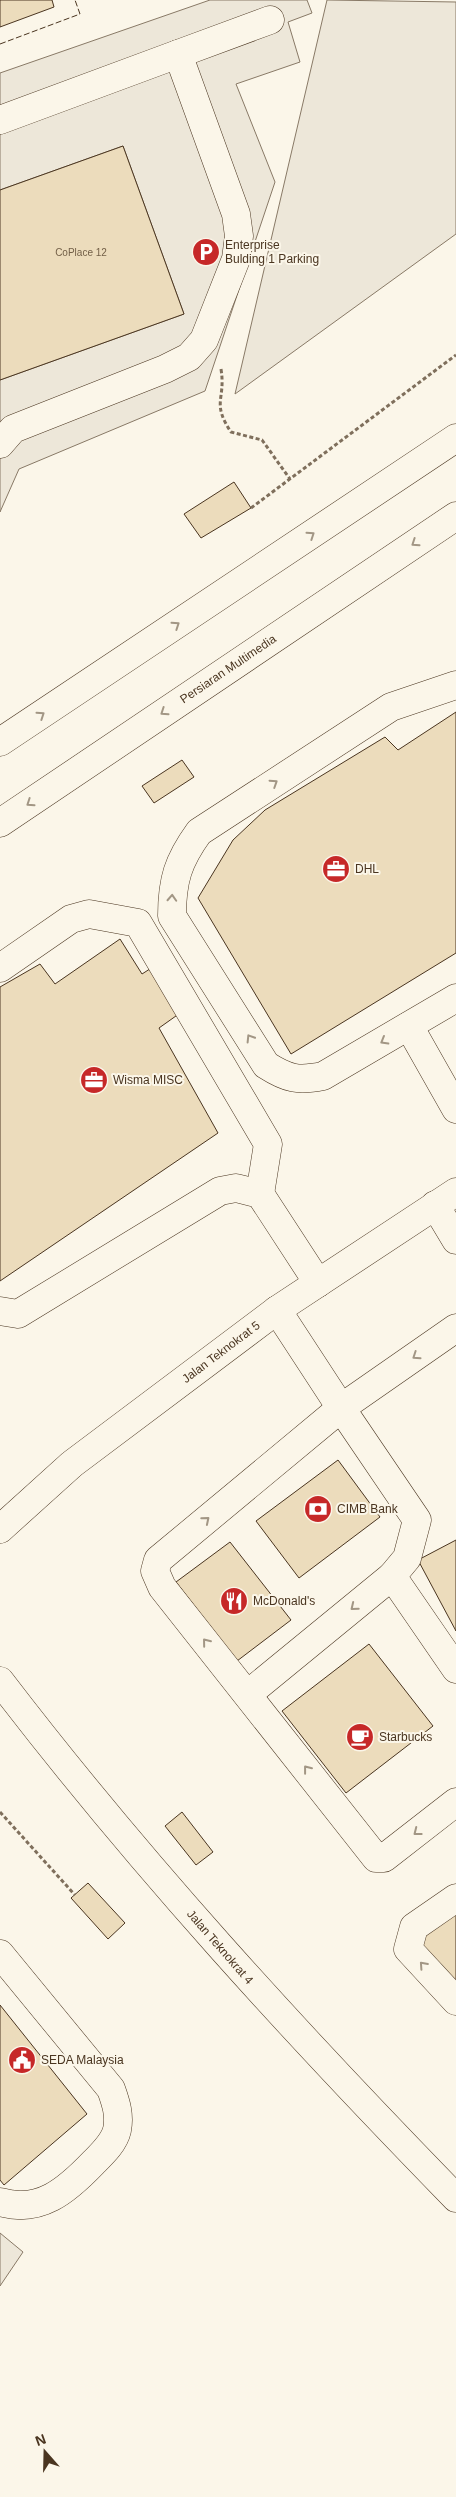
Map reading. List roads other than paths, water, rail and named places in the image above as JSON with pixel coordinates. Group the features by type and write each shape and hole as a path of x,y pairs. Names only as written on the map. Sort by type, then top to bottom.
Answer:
{"street":[{"path":"0,120 270,20"},
{"path":"0,444 12,429 165,369 189,357 204,340 236,259 240,236 236,214 178,54"},
{"path":"0,742 456,438"},
{"name":"Persiaran Multimedia","path":"0,823 456,516"},
{"path":"456,685 391,707 199,832 185,851 177,869 172,892 172,916 266,1064 284,1077 304,1079 323,1076 456,998"},
{"path":"0,968 71,919 89,914 138,923 268,1144 260,1194 318,1283"},
{"path":"409,1026 456,1109"},
{"path":"0,1311 18,1314 220,1190 236,1188 260,1194"},
{"path":"446,1199 456,1240"},
{"name":"Jalan Teknokrat 5","path":"0,1529 72,1464 277,1310 446,1199"},
{"path":"248,1694 392,1576 407,1558 417,1520 277,1310"},
{"path":"456,1328 341,1408 158,1560 155,1571 162,1587 376,1858 384,1858 456,1802"},
{"path":"392,1576 456,1669"},
{"name":"Jalan Teknokrat 4","path":"0,1681 72,1776 265,1999 456,2198"},
{"path":"456,1898 414,1928 408,1949 456,2001"},
{"path":"0,1954 111,2089 119,2114 117,2132 108,2148 71,2186 54,2198 37,2204 11,2205 0,2202"}],"place":[{"name":"Enterprise Bulding 1 Parking","path":"206,252"},
{"name":"DHL","path":"336,869"},
{"name":"Wisma MISC","path":"94,1080"},
{"name":"CIMB Bank","path":"318,1509"},
{"name":"McDonald's","path":"234,1601"},
{"name":"Starbucks","path":"360,1737"},
{"name":"SEDA Malaysia","path":"22,2060"}]}
